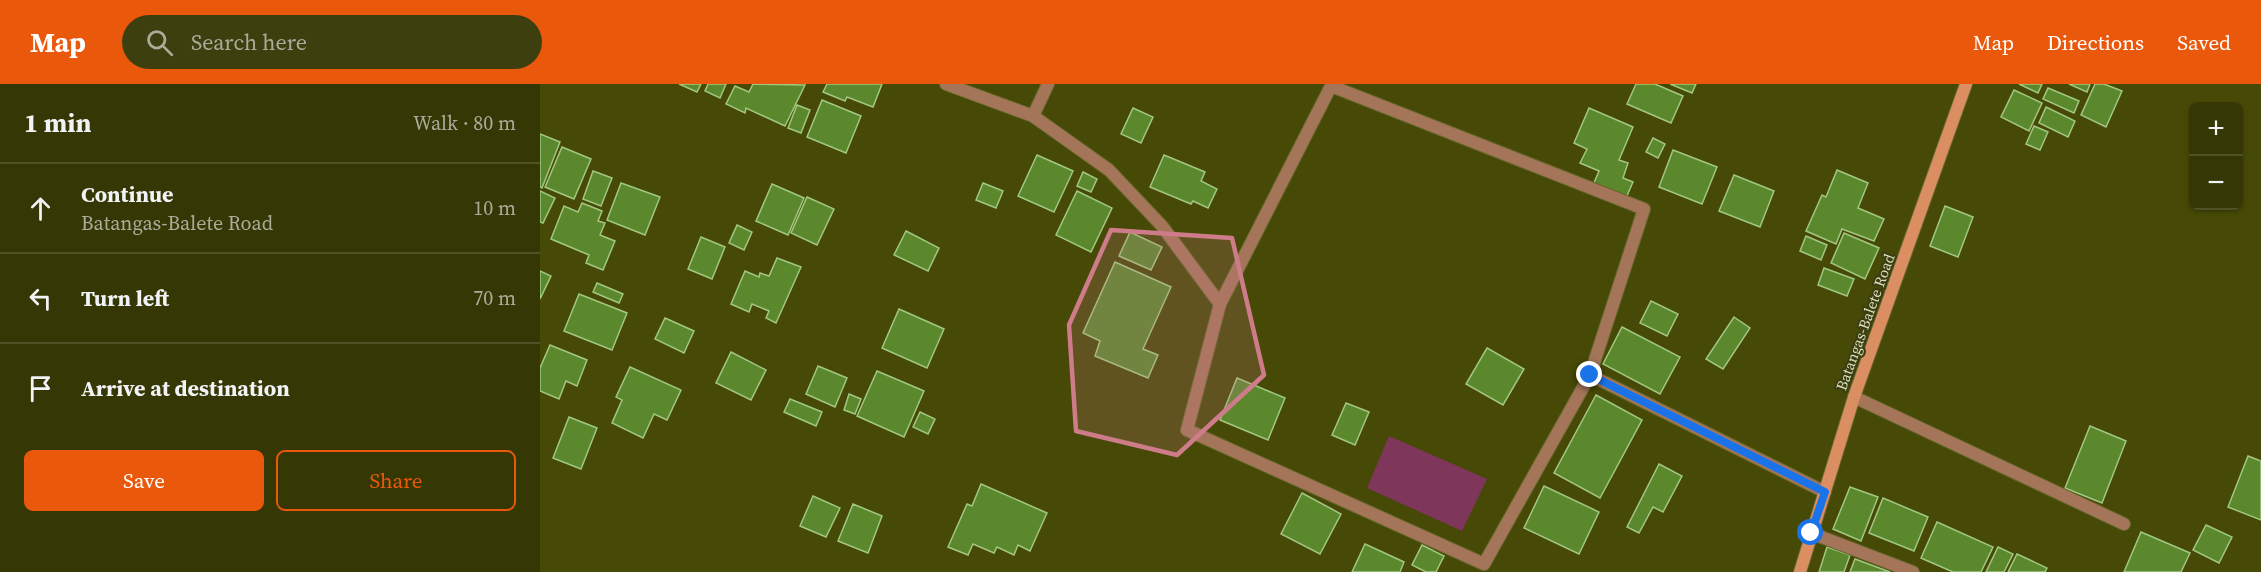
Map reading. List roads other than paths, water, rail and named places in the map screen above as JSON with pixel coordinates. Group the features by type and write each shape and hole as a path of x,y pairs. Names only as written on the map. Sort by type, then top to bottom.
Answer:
{"main road":[{"name":"Batangas-Balete Road","path":"1800,572 1854,397 1966,84"}],"street":[{"path":"946,84 1033,116 1109,170 1162,226 1220,304"},
{"path":"1033,116 1048,84"},
{"path":"1331,86 1644,209 1590,375 1484,564 1187,430 1220,304 1331,86"},
{"path":"1590,375 1825,492"},
{"path":"1854,397 2124,524"},
{"path":"1811,533 1910,572"}]}
